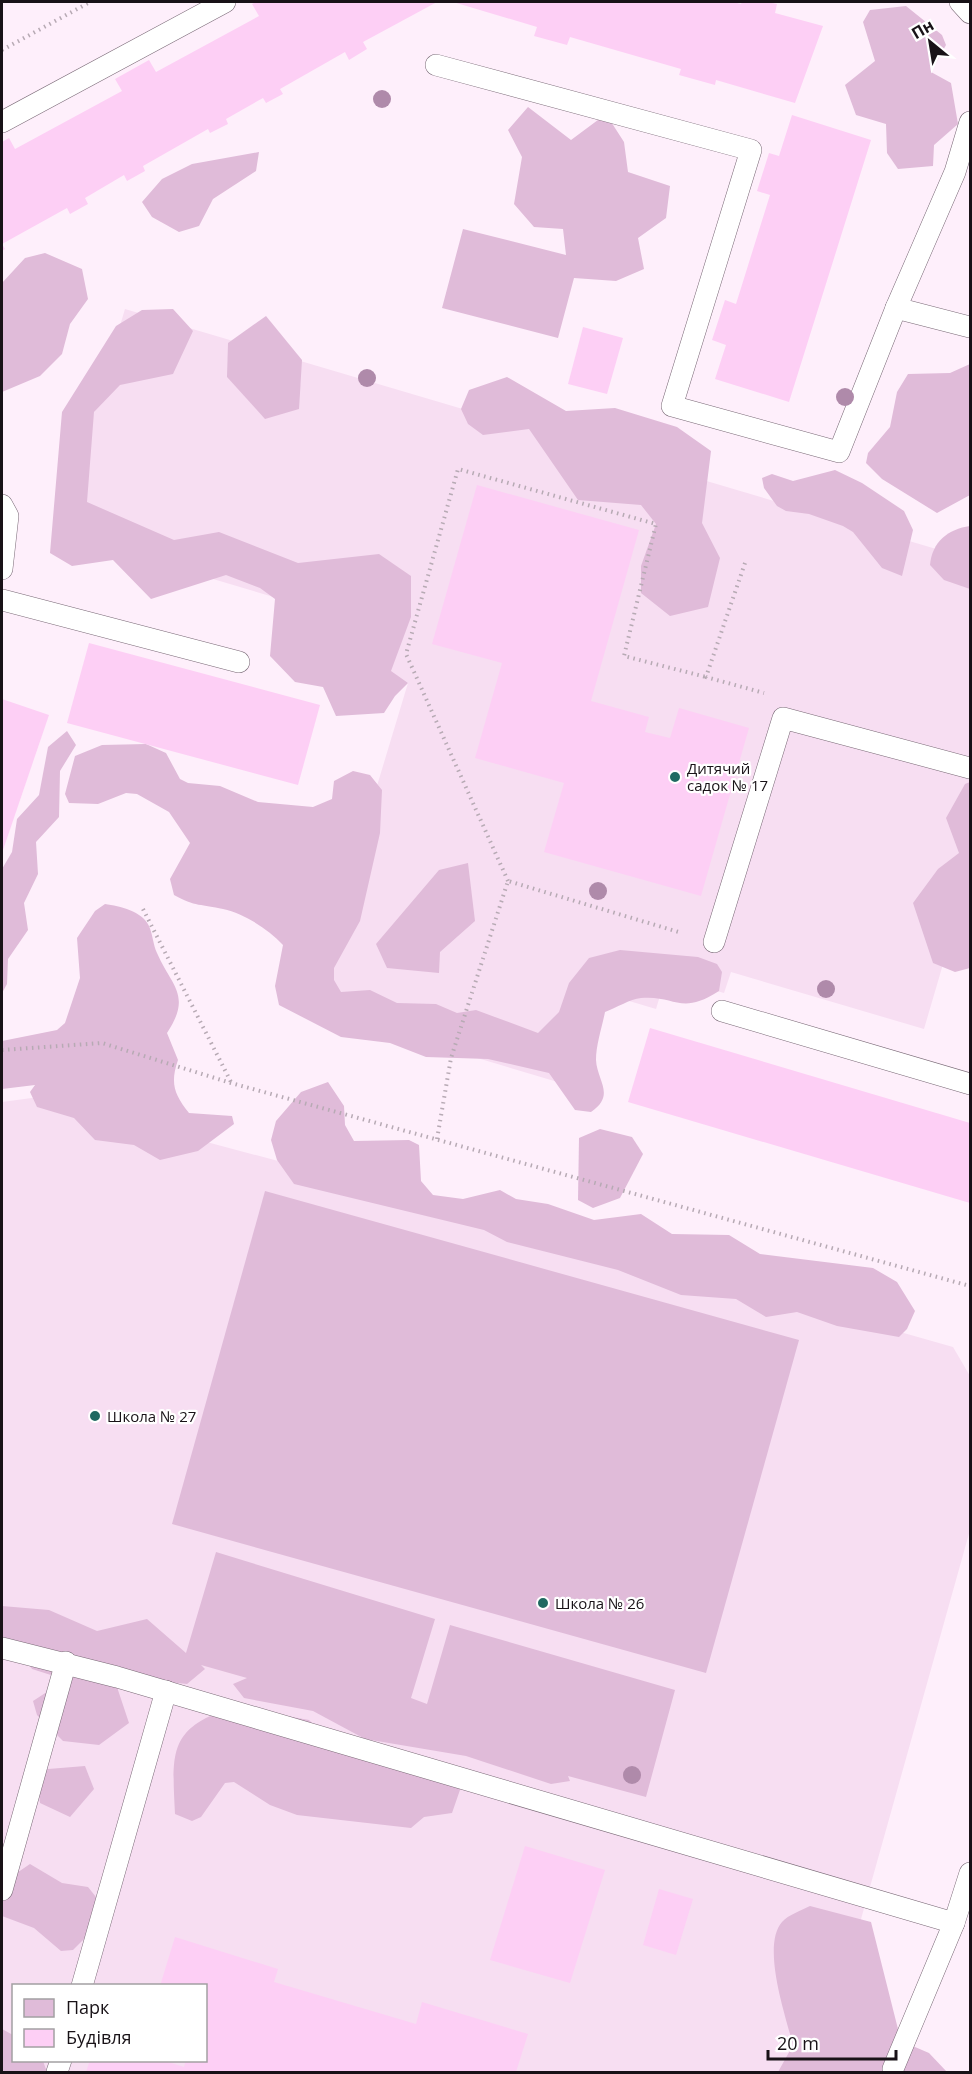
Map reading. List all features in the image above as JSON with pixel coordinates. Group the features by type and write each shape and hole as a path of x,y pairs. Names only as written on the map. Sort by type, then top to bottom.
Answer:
{"lane":[{"path":"2,122 225,2"},
{"path":"960,2 970,13"},
{"path":"436,65 751,150 672,406 839,452 896,308 955,172 970,122"},
{"path":"896,308 970,327"},
{"path":"2,504 8,516 2,569"},
{"path":"2,600 239,662"},
{"path":"714,942 783,718 970,768"},
{"path":"722,1011 970,1084"},
{"path":"2,1648 66,1662 954,1923"},
{"path":"2,1890 66,1662"},
{"path":"83,1984 166,1691"},
{"path":"893,2069 954,1923 970,1874"}],"path":[{"path":"2,50 90,2"},
{"path":"437,1139 452,1058 508,881 406,654 458,469 656,524 624,656 772,695 783,718"},
{"path":"706,677 745,563"},
{"path":"508,881 678,932"},
{"path":"143,909 231,1083"},
{"path":"2,1050 102,1043 231,1083 970,1286"}],"shaded area":[{"name":"Дитячий садок № 17","path":"125,309 970,559 970,872 924,1029 731,972 724,993 666,976 656,1009 599,992 571,1086 310,1008 408,683 372,673 385,630 58,533"},
{"name":"Школа № 26","path":"39,1097 636,1257 953,1347 970,1376 970,1530 856,1937 813,2072 2,2072 2,1102"}],"green space":[{"path":"906,6 942,35 946,45 931,72 951,83 958,124 934,145 933,166 898,169 887,153 886,124 856,115 845,85 875,61 863,22 870,10"},
{"path":"528,107 571,140 606,114 624,142 628,172 670,186 666,218 638,238 644,269 616,281 574,278 558,338 442,308 463,229 566,255 563,229 534,227 514,204 522,157 508,130"},
{"path":"259,152 256,171 213,199 199,226 179,232 152,217 142,202 162,179 192,164"},
{"path":"45,253 82,269 88,299 70,324 62,354 40,376 2,392 2,283 25,258"},
{"path":"173,309 193,331 173,374 120,385 94,412 87,502 174,540 219,532 298,563 379,554 411,576 411,617 391,671 408,683 395,696 384,713 336,716 323,687 295,682 270,656 275,599 260,588 226,575 151,599 113,560 72,566 50,553 62,412 116,326 142,310"},
{"path":"266,316 302,360 299,409 265,419 227,377 228,343"},
{"path":"970,364 970,495 937,513 882,479 866,463 868,453 890,427 897,392 908,374 950,373"},
{"path":"507,377 566,411 615,408 677,427 711,451 702,523 720,558 708,607 670,616 641,593 641,566 656,524 641,505 578,500 529,429 483,435 468,424 461,409 469,390"},
{"path":"835,470 862,483 904,511 913,530 902,576 882,568 853,532 843,526 809,514 786,511 777,506 764,488 762,478 772,474 793,481"},
{"path":"970,526 970,589 944,580 930,565 934,550 942,538 955,530"},
{"path":"67,731 76,745 60,771 59,817 36,842 38,874 24,903 28,930 8,959 7,984 2,993 2,869 12,852 17,819 39,795 48,747"},
{"path":"146,744 166,753 180,779 188,783 220,786 258,802 313,807 332,799 334,781 353,771 370,775 382,790 380,833 360,921 334,968 334,980 341,992 370,990 397,1003 436,1004 457,1013 476,1010 538,1033 559,1012 569,983 589,958 620,950 698,957 717,964 722,972 719,991 695,1002 686,1003 641,998 605,1012 596,1060 604,1094 598,1106 591,1112 575,1110 549,1073 488,1059 426,1057 390,1043 341,1037 279,1005 275,986 283,945 270,933 240,914 193,903 174,895 170,879 190,843 169,812 137,794 126,793 98,804 69,803 65,794 75,756 102,745"},
{"path":"970,782 970,968 955,972 933,963 913,903 938,869 959,853 946,818 965,784"},
{"path":"468,863 475,921 440,952 439,973 387,968 376,944 439,870"},
{"path":"105,904 130,910 146,921 157,953 177,992 178,1009 167,1033 178,1060 174,1082 180,1100 189,1113 232,1116 234,1124 198,1151 160,1160 134,1145 95,1140 74,1118 37,1107 30,1092 35,1085 2,1089 2,1041 57,1030 65,1023 80,978 77,938 95,911"},
{"path":"328,1082 344,1106 345,1125 354,1141 409,1140 419,1145 421,1181 433,1195 463,1199 500,1190 516,1199 548,1204 594,1220 641,1214 672,1234 729,1235 760,1254 873,1268 897,1282 915,1311 907,1329 899,1337 837,1326 797,1312 766,1317 736,1299 681,1295 618,1270 507,1242 484,1230 294,1184 277,1160 271,1140 276,1121 301,1092"},
{"path":"600,1129 632,1137 643,1154 620,1198 593,1208 578,1200 579,1138"},
{"path":"265,1191 799,1340 706,1673 172,1524"},
{"path":"216,1552 435,1619 411,1698 427,1704 450,1625 675,1690 646,1797 568,1776 570,1781 551,1784 466,1756 365,1739 313,1711 244,1698 233,1684 247,1678 201,1665 205,1669 187,1684 140,1679 117,1687 129,1723 99,1745 63,1741 37,1715 33,1701 53,1688 54,1676 32,1669 19,1649 2,1641 2,1606 49,1610 97,1631 147,1619 186,1653"},
{"path":"235,1707 309,1720 317,1728 461,1787 452,1813 424,1817 411,1828 297,1815 270,1805 234,1782 225,1783 201,1817 192,1821 175,1814 174,1774 179,1745 186,1733 197,1723"},
{"path":"85,1766 94,1789 70,1817 40,1803 36,1770"},
{"path":"30,1864 62,1883 88,1887 96,1897 90,1933 73,1950 61,1951 34,1928 2,1916 2,1883"},
{"path":"810,1906 871,1922 901,2041 929,2053 947,2072 778,2072 793,2045 774,1964 776,1933 785,1919"},
{"path":"2,2029 12,2034 12,2062 43,2062 47,2072 2,2072"}],"building":[{"path":"256,2 437,2 363,42 367,49 349,60 345,52 280,89 283,94 266,103 263,98 226,119 228,124 210,133 208,129 143,166 145,171 127,181 124,175 85,198 88,204 70,214 67,208 2,244 2,142 9,138 15,149 122,91 115,79 149,60 156,72 259,16 252,4"},
{"path":"453,2 733,2 741,4 742,2 767,2 777,4 775,13 823,26 795,103 716,80 715,85 679,75 681,69 570,37 567,45 534,36 537,27"},
{"path":"792,115 871,140 789,402 715,379 726,345 712,340 725,300 736,304 770,195 757,191 769,153 779,156"},
{"path":"583,327 623,338 607,394 568,384"},
{"path":"477,485 639,530 591,701 649,717 645,732 670,738 679,708 749,728 701,896 544,852 564,783 475,758 502,663 432,644"},
{"path":"89,643 320,705 298,785 67,723"},
{"path":"2,699 49,715 2,853"},
{"path":"650,1028 970,1123 970,1203 628,1102"},
{"path":"525,1846 605,1870 570,1983 490,1960"},
{"path":"659,1889 693,1899 676,1955 643,1945"},
{"path":"175,1937 278,1969 274,1982 416,2024 422,2002 528,2034 516,2072 86,2072 89,2062 168,2062 184,2067 185,2062 207,2062 207,1984 161,1984"}],"place":[{"name":"Дитячий садок № 17","path":"675,777"},
{"name":"Школа № 27","path":"95,1416"},
{"name":"Школа № 26","path":"543,1603"}]}
